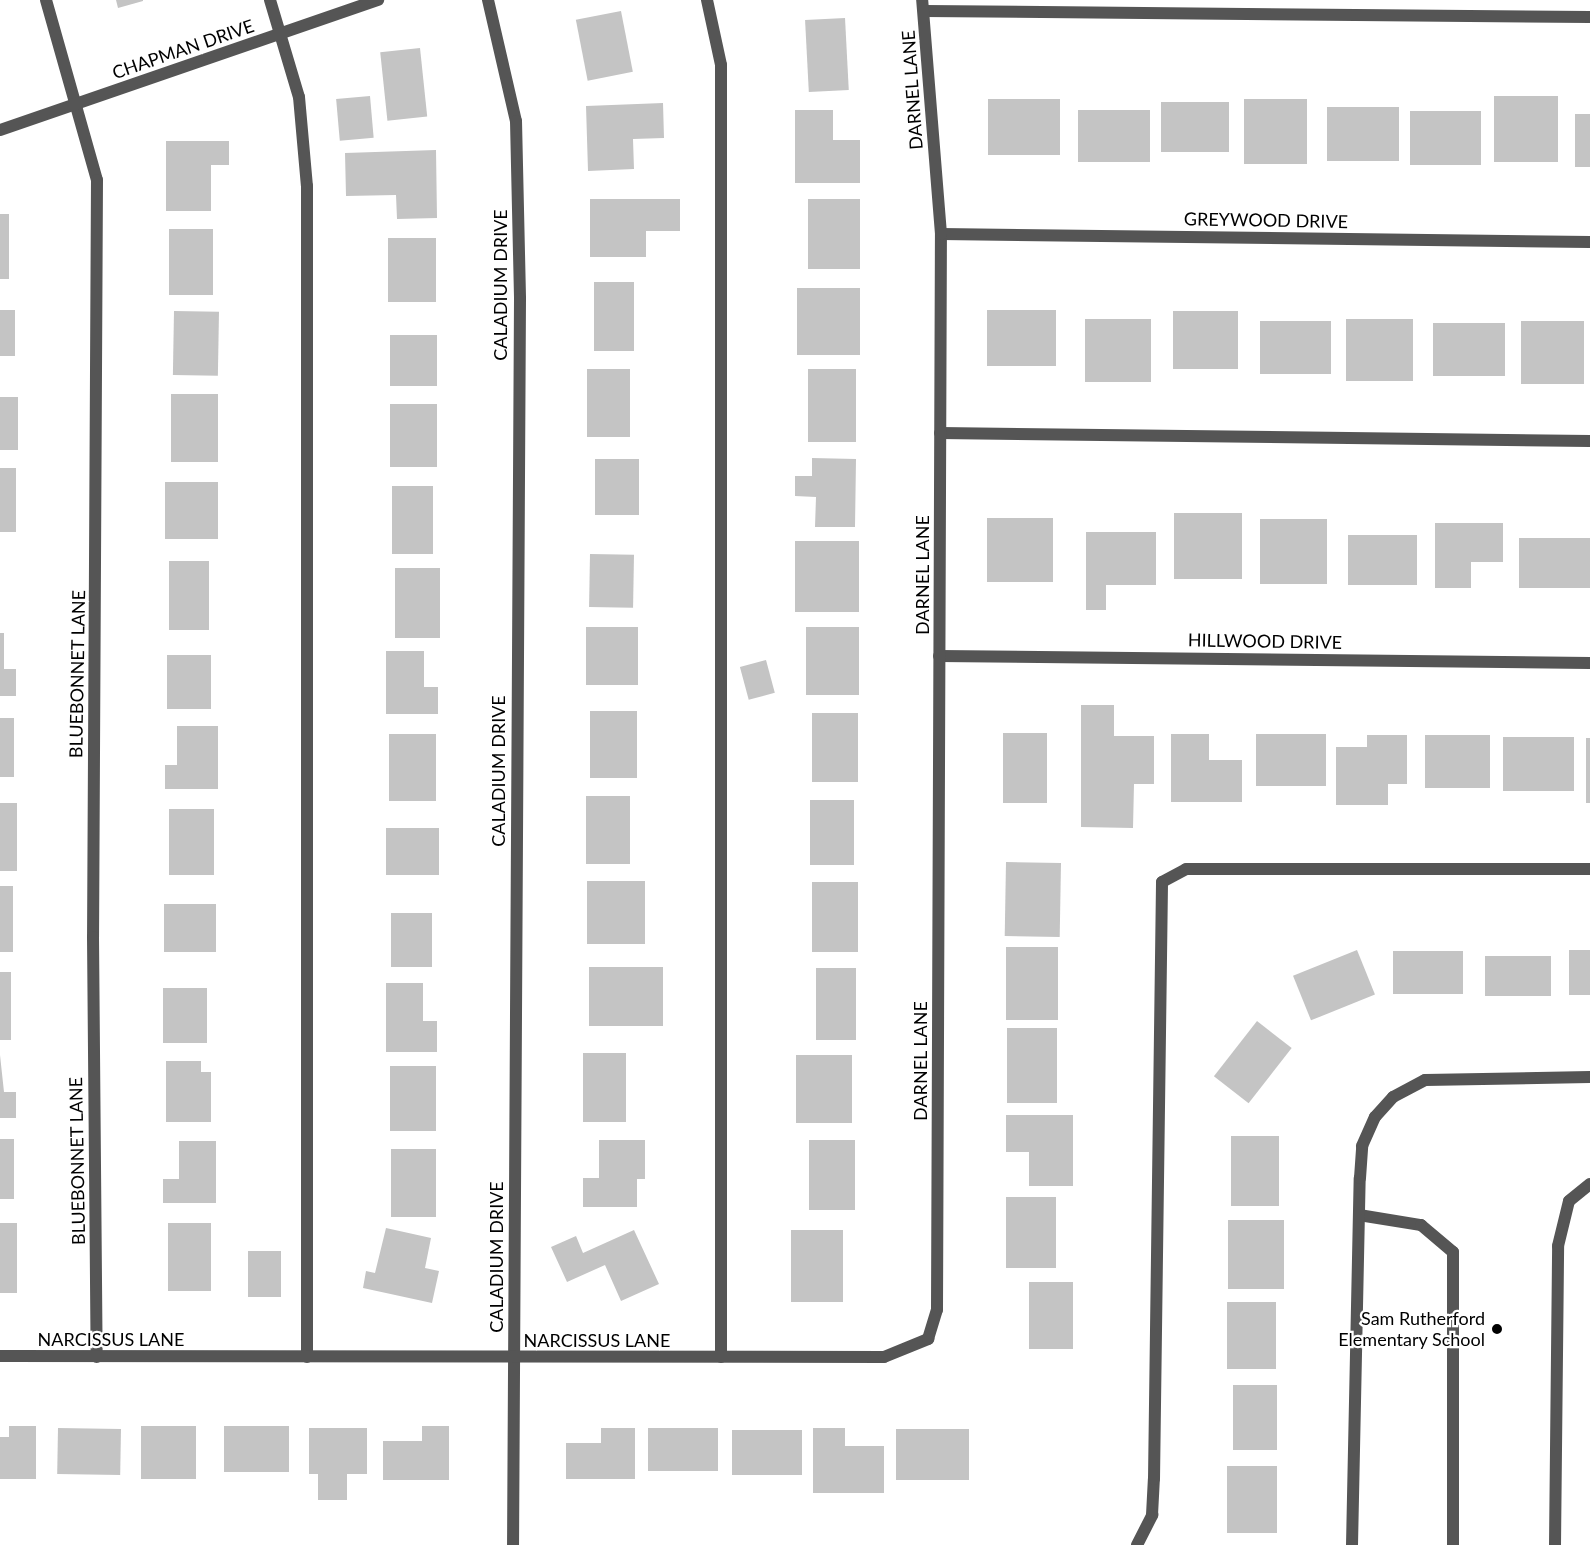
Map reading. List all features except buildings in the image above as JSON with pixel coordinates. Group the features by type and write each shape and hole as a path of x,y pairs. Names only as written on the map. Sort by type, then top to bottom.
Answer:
{"street":[{"name":"BLUEBONNET LANE","path":"46,0 78,105 97,180 99,286 93,925 97,1357"},
{"path":"270,0 299,97 309,306 307,1357"},
{"name":"CHAPMAN DRIVE","path":"0,130 378,0"},
{"name":"CALADIUM DRIVE","path":"488,0 516,121 519,287 513,1545"},
{"path":"707,0 721,65 722,1357"},
{"path":"923,5 1590,17"},
{"name":"DARNEL LANE","path":"923,5 941,234 937,1150"},
{"name":"GREYWOOD DRIVE","path":"941,234 1590,242"},
{"path":"940,433 1590,441"},
{"name":"HILLWOOD DRIVE","path":"939,656 1590,663"},
{"path":"1137,1545 1152,1515 1154,1479 1162,882 1186,869 1590,869"},
{"path":"1352,1545 1362,1146 1375,1117 1394,1097 1425,1080 1450,1076 1590,1077"},
{"name":"NARCISSUS LANE","path":"0,1356 884,1357 928,1339 937,1310 937,1150"},
{"path":"1555,1545 1558,1246 1569,1201 1590,1184"},
{"path":"1359,1215 1421,1225 1453,1252 1453,1545"}],"place":[{"name":"Sam Rutherford Elementary School","path":"1497,1329"}]}
